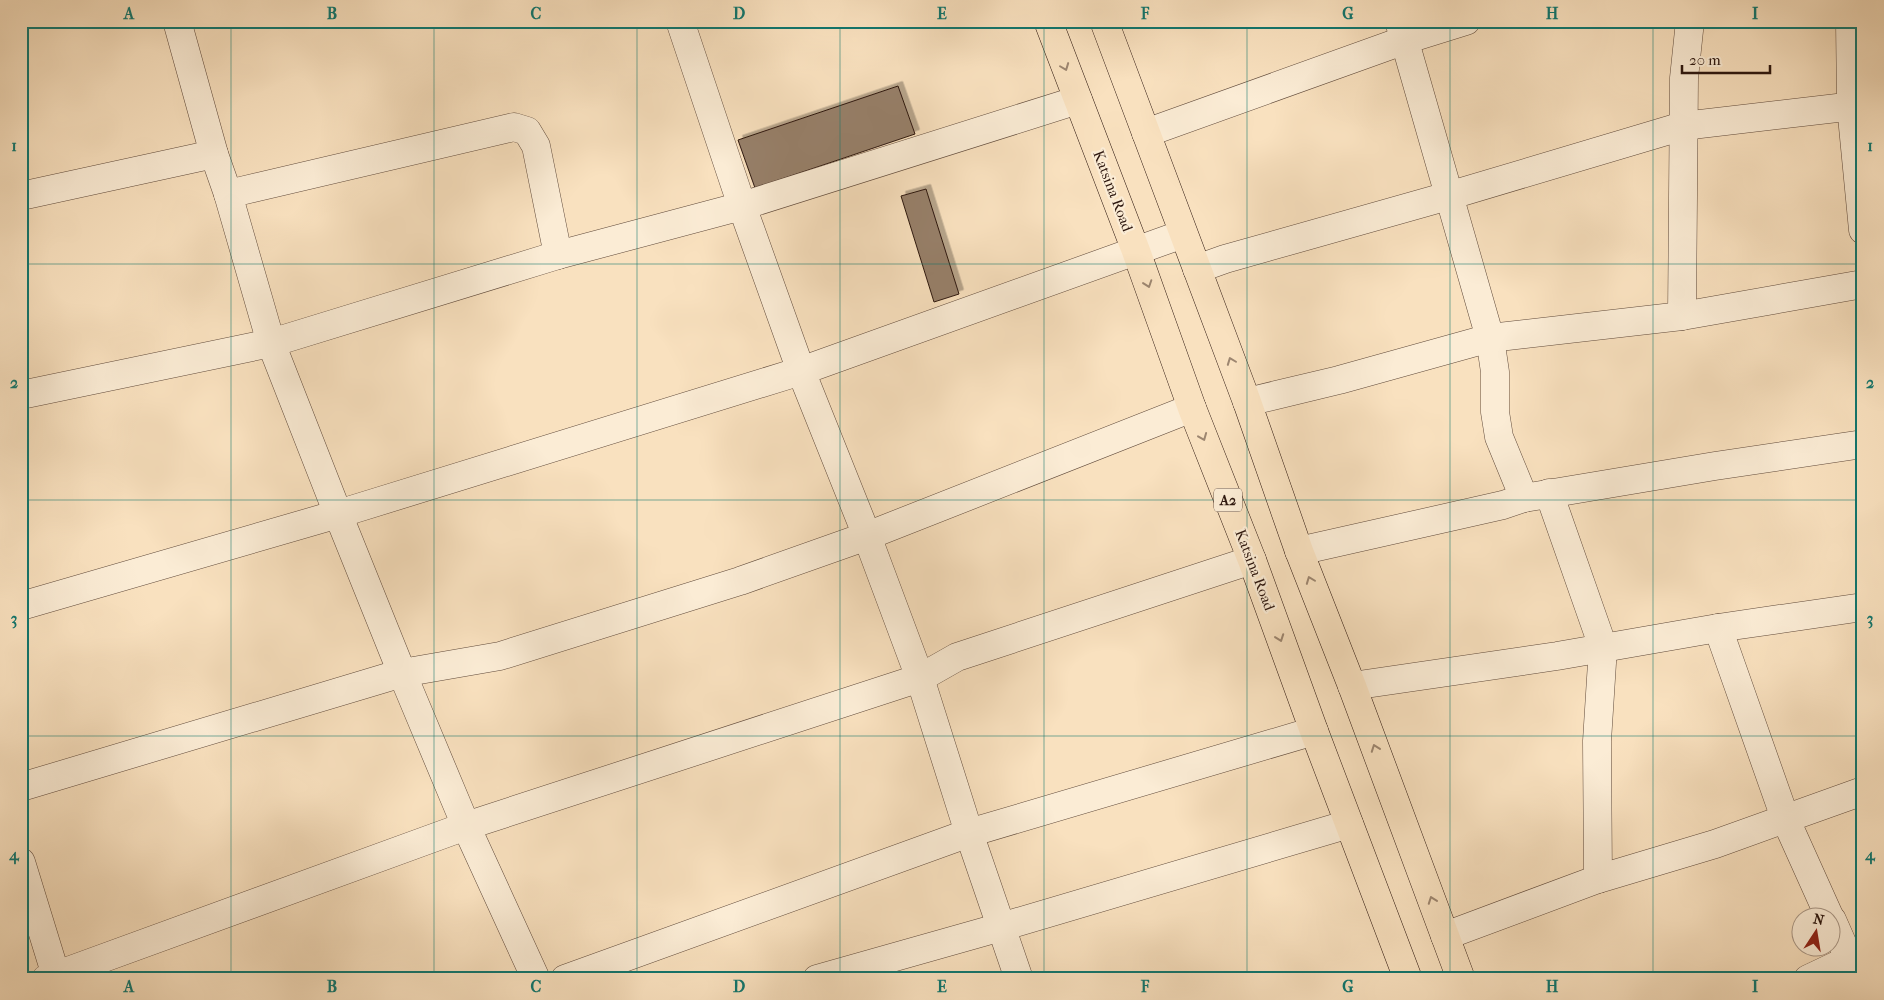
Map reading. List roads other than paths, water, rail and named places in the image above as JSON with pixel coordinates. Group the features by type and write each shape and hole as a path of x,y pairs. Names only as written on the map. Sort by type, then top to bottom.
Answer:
{"highway":[{"name":"Katsina Road","path":"1048,21 1136,251 1192,408 1252,560 1405,978"},
{"path":"1104,21 1247,402 1299,551 1352,686 1460,979"}],"street":[{"path":"177,21 214,154 228,194 271,343 402,673 466,826 536,979"},
{"path":"680,21 742,206 801,371 867,536 920,678 1019,979"},
{"path":"1146,133 1402,31 1466,21"},
{"path":"1682,316 1684,78 1690,21"},
{"path":"1850,21 1857,106 1863,230"},
{"path":"1402,31 1490,338 1496,372 1495,412 1499,437 1536,496 1603,648 1597,741 1598,879"},
{"path":"21,395 271,343 558,255 742,206 1078,100"},
{"path":"1197,269 1225,259 1448,196 1683,126 1857,106"},
{"path":"228,194 514,126 527,131 536,146 558,255"},
{"path":"21,196 214,154"},
{"path":"21,606 338,514 801,371 1183,234"},
{"path":"1247,402 1339,380 1490,338 1682,316 1863,284"},
{"path":"21,787 402,673 500,656 740,581 867,536 1192,408"},
{"path":"1299,551 1536,496 1715,466 1863,444"},
{"path":"21,862 53,978 466,826 920,678 957,657 1252,560"},
{"path":"1352,686 1557,656 1718,628 1863,607"},
{"path":"1718,628 1785,818 1826,908"},
{"path":"565,979 970,833 1314,731"},
{"path":"1445,936 1598,879 1715,844 1863,791"},
{"path":"817,979 1001,927 1349,824"},
{"path":"1808,979 1857,964 1842,938"}]}
